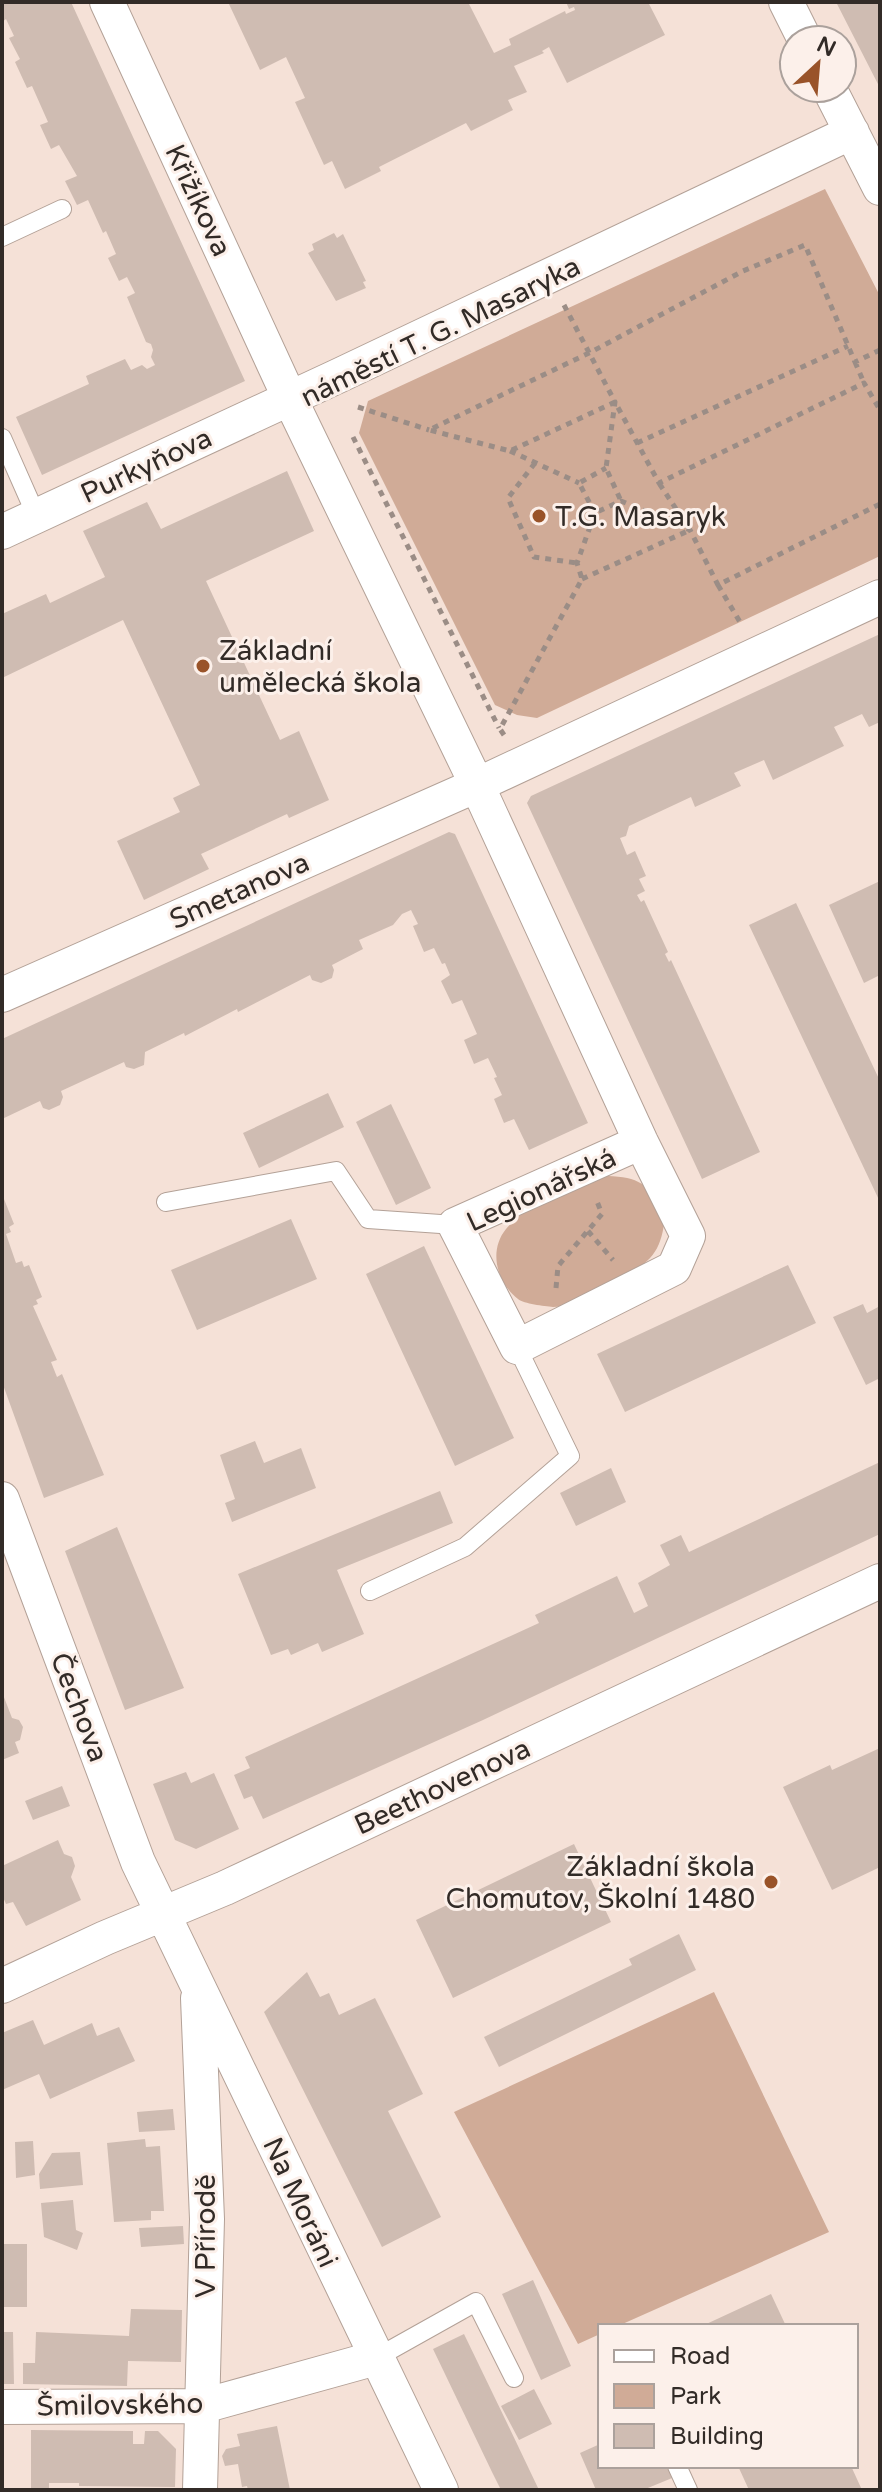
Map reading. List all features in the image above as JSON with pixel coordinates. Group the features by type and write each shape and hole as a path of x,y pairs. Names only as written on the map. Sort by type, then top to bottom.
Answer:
{"street":[{"name":"Křižíkova","path":"107,2 290,399"},
{"path":"786,2 797,24"},
{"path":"837,104 880,188"},
{"name":"náměstí T. G. Masaryka","path":"477,785 290,399 852,132"},
{"name":"Purkyňova","path":"2,532 290,399"},
{"path":"477,785 880,597"},
{"name":"Smetanova","path":"2,995 477,785"},
{"name":"Legionářská","path":"477,785 641,1142 688,1236 674,1268 517,1347 455,1225 641,1142"},
{"name":"Čechova","path":"2,1499 138,1862 162,1914"},
{"name":"Beethovenova","path":"2,1986 225,1888 880,1581"},
{"name":"Na Moráni","path":"162,1914 441,2490"},
{"name":"V Přírodě","path":"197,1982 207,2219 200,2490"},
{"name":"Šmilovského","path":"2,2407 203,2406 376,2358"}],"lane":[{"path":"2,237 62,209"},
{"path":"2,438 36,515"},
{"path":"166,1202 336,1171 368,1219 455,1225"},
{"path":"370,1591 465,1547 570,1456 517,1347"},
{"path":"376,2358 476,2302 514,2378"},
{"path":"678,2468 688,2490"}],"path":[{"path":"429,430 591,352 743,271 805,245 864,383 880,410"},
{"path":"548,276 659,483 690,530 758,654"},
{"path":"637,443 848,346"},
{"path":"855,362 880,350"},
{"path":"338,376 352,405 429,430 510,451 579,483 595,513"},
{"path":"659,483 864,383"},
{"path":"510,451 615,402"},
{"path":"615,402 606,468 621,501 690,530"},
{"path":"350,433 500,729 523,762"},
{"path":"535,463 508,498 534,557 577,563"},
{"path":"579,483 606,468"},
{"path":"582,579 577,563 595,513 621,501"},
{"path":"718,585 880,504"},
{"path":"500,729 582,579 690,530"},
{"path":"553,1329 558,1266 602,1214 585,1167"}],"green space":[{"path":"825,189 880,296 880,556 537,718 517,715 495,705 359,433 368,401"},
{"path":"601,1176 623,1177 638,1182 666,1208 662,1236 653,1254 628,1275 578,1302 553,1307 518,1299 505,1284 497,1266 497,1247 506,1229 538,1203"},
{"path":"714,1992 829,2232 622,2324 598,2324 598,2335 578,2344 454,2112"}],"building":[{"path":"2,2 71,2 245,381 42,475 16,417 89,384 86,376 125,359 131,370 142,365 147,369 155,365 151,357 151,344 146,342 127,297 135,293 127,277 119,281 108,258 116,254 106,231 103,233 88,200 77,205 65,181 77,176 59,145 51,149 40,125 48,122 32,86 27,88 15,62 20,59 9,38 14,36 6,19 2,22"},
{"path":"228,2 468,2 494,53 511,45 509,39 565,11 566,14 575,10 574,7 569,9 566,2 648,2 665,35 567,83 549,47 542,51 544,53 514,66 527,92 508,100 513,110 471,131 466,123 379,167 381,171 345,189 332,161 324,165 295,102 305,98 286,57 260,70"},
{"path":"836,2 880,2 880,88 858,45 858,24 847,24"},
{"path":"334,233 337,238 343,234 366,281 363,282 366,288 336,301 308,253 314,250 312,244"},
{"path":"287,471 314,531 206,581 280,740 299,731 329,800 289,818 287,814 201,854 209,869 144,900 117,841 180,812 173,798 200,785 123,620 2,678 2,614 46,594 50,603 105,577 83,531 147,502 161,529"},
{"path":"880,634 880,722 869,727 862,714 834,727 844,746 773,780 764,760 734,773 741,786 695,807 691,797 629,826 626,836 620,838 627,855 635,851 646,876 639,879 645,891 637,895 641,902 644,900 668,952 665,954 669,962 671,960 760,1152 702,1179 527,803 531,796"},
{"path":"449,832 455,834 588,1123 529,1150 514,1119 504,1123 494,1099 502,1095 494,1078 497,1077 488,1058 474,1064 464,1040 477,1034 462,1000 452,1004 441,981 450,975 445,963 442,964 434,948 424,952 413,926 418,924 411,910 402,914 393,925 359,940 363,949 332,965 332,978 321,983 312,980 310,975 238,1012 237,1009 185,1036 184,1033 145,1052 144,1065 134,1069 126,1067 124,1062 61,1091 63,1097 60,1105 49,1110 43,1108 40,1101 2,1119 2,1039"},
{"path":"880,881 880,975 864,983 829,905"},
{"path":"796,903 880,1081 880,1202 749,925"},
{"path":"328,1093 344,1127 259,1168 243,1133"},
{"path":"391,1104 431,1188 396,1205 356,1122"},
{"path":"2,1194 14,1224 9,1227 11,1232 6,1234 16,1263 22,1261 24,1267 29,1265 42,1297 33,1306 57,1360 51,1362 57,1377 62,1374 104,1475 44,1498 2,1382"},
{"path":"291,1219 317,1279 197,1330 171,1270"},
{"path":"424,1246 514,1438 455,1466 366,1274"},
{"path":"788,1265 816,1323 625,1412 597,1354"},
{"path":"863,1304 867,1313 880,1306 880,1378 866,1385 833,1317"},
{"path":"255,1441 264,1463 301,1448 316,1488 232,1522 225,1503 235,1499 220,1455"},
{"path":"880,1462 880,1534 263,1819 252,1796 244,1799 234,1775 250,1768 245,1757 539,1623 535,1615 617,1576 634,1613 648,1606 638,1583 670,1565 660,1545 681,1535 689,1552"},
{"path":"611,1468 626,1502 576,1526 560,1493"},
{"path":"440,1491 453,1523 337,1570 364,1634 322,1652 318,1643 291,1655 288,1649 271,1655 238,1574"},
{"path":"117,1527 184,1688 125,1710 65,1551"},
{"path":"2,1692 12,1718 19,1720 23,1727 20,1740 15,1742 19,1753 2,1760"},
{"path":"880,1748 880,1874 878,1868 832,1890 783,1787 830,1765 832,1770"},
{"path":"186,1772 191,1783 214,1773 239,1829 196,1849 175,1840 153,1784"},
{"path":"62,1786 70,1806 33,1820 25,1801"},
{"path":"58,1840 64,1854 72,1857 75,1866 71,1877 81,1900 26,1926 13,1902 6,1904 2,1895 2,1866"},
{"path":"574,1844 611,1922 453,1998 416,1920"},
{"path":"679,1934 696,1970 499,2067 484,2037 632,1965 629,1959"},
{"path":"307,1972 320,1997 329,1993 339,2015 375,1998 423,2094 388,2111 441,2217 382,2247 264,2012"},
{"path":"33,2020 44,2045 92,2023 97,2036 119,2027 135,2061 50,2099 39,2074 2,2090 2,2033"},
{"path":"173,2109 175,2130 139,2132 137,2112"},
{"path":"145,2139 146,2147 160,2146 164,2211 151,2211 151,2220 114,2222 107,2143"},
{"path":"33,2141 35,2175 16,2178 15,2142"},
{"path":"80,2152 83,2185 40,2189 39,2174 52,2153"},
{"path":"73,2200 76,2230 83,2233 77,2250 44,2237 41,2203"},
{"path":"183,2226 184,2244 141,2247 139,2228"},
{"path":"2,2244 27,2244 27,2307 2,2307"},
{"path":"533,2280 571,2366 541,2380 502,2294"},
{"path":"771,2294 785,2324 706,2324"},
{"path":"131,2309 182,2310 181,2362 128,2361 127,2386 23,2384 23,2363 35,2363 36,2332 129,2336"},
{"path":"2,2332 13,2332 14,2384 2,2384"},
{"path":"464,2334 539,2490 501,2490 492,2472 433,2349"},
{"path":"534,2389 552,2424 519,2440 501,2406"},
{"path":"277,2426 290,2490 248,2490 247,2486 242,2487 238,2464 225,2466 222,2456 226,2449 240,2446 237,2434"},
{"path":"31,2430 133,2431 133,2444 144,2444 145,2431 158,2431 176,2449 175,2487 49,2483 49,2490 31,2490"},
{"path":"598,2445 598,2468 674,2468 677,2476 643,2490 596,2490 580,2453"},
{"path":"739,2468 852,2468 862,2490 749,2490"}],"place":[{"name":"T.G. Masaryk","path":"539,516"},
{"name":"Základní umělecká škola","path":"203,666"},
{"name":"Základní škola Chomutov, Školní 1480","path":"771,1882"}]}
